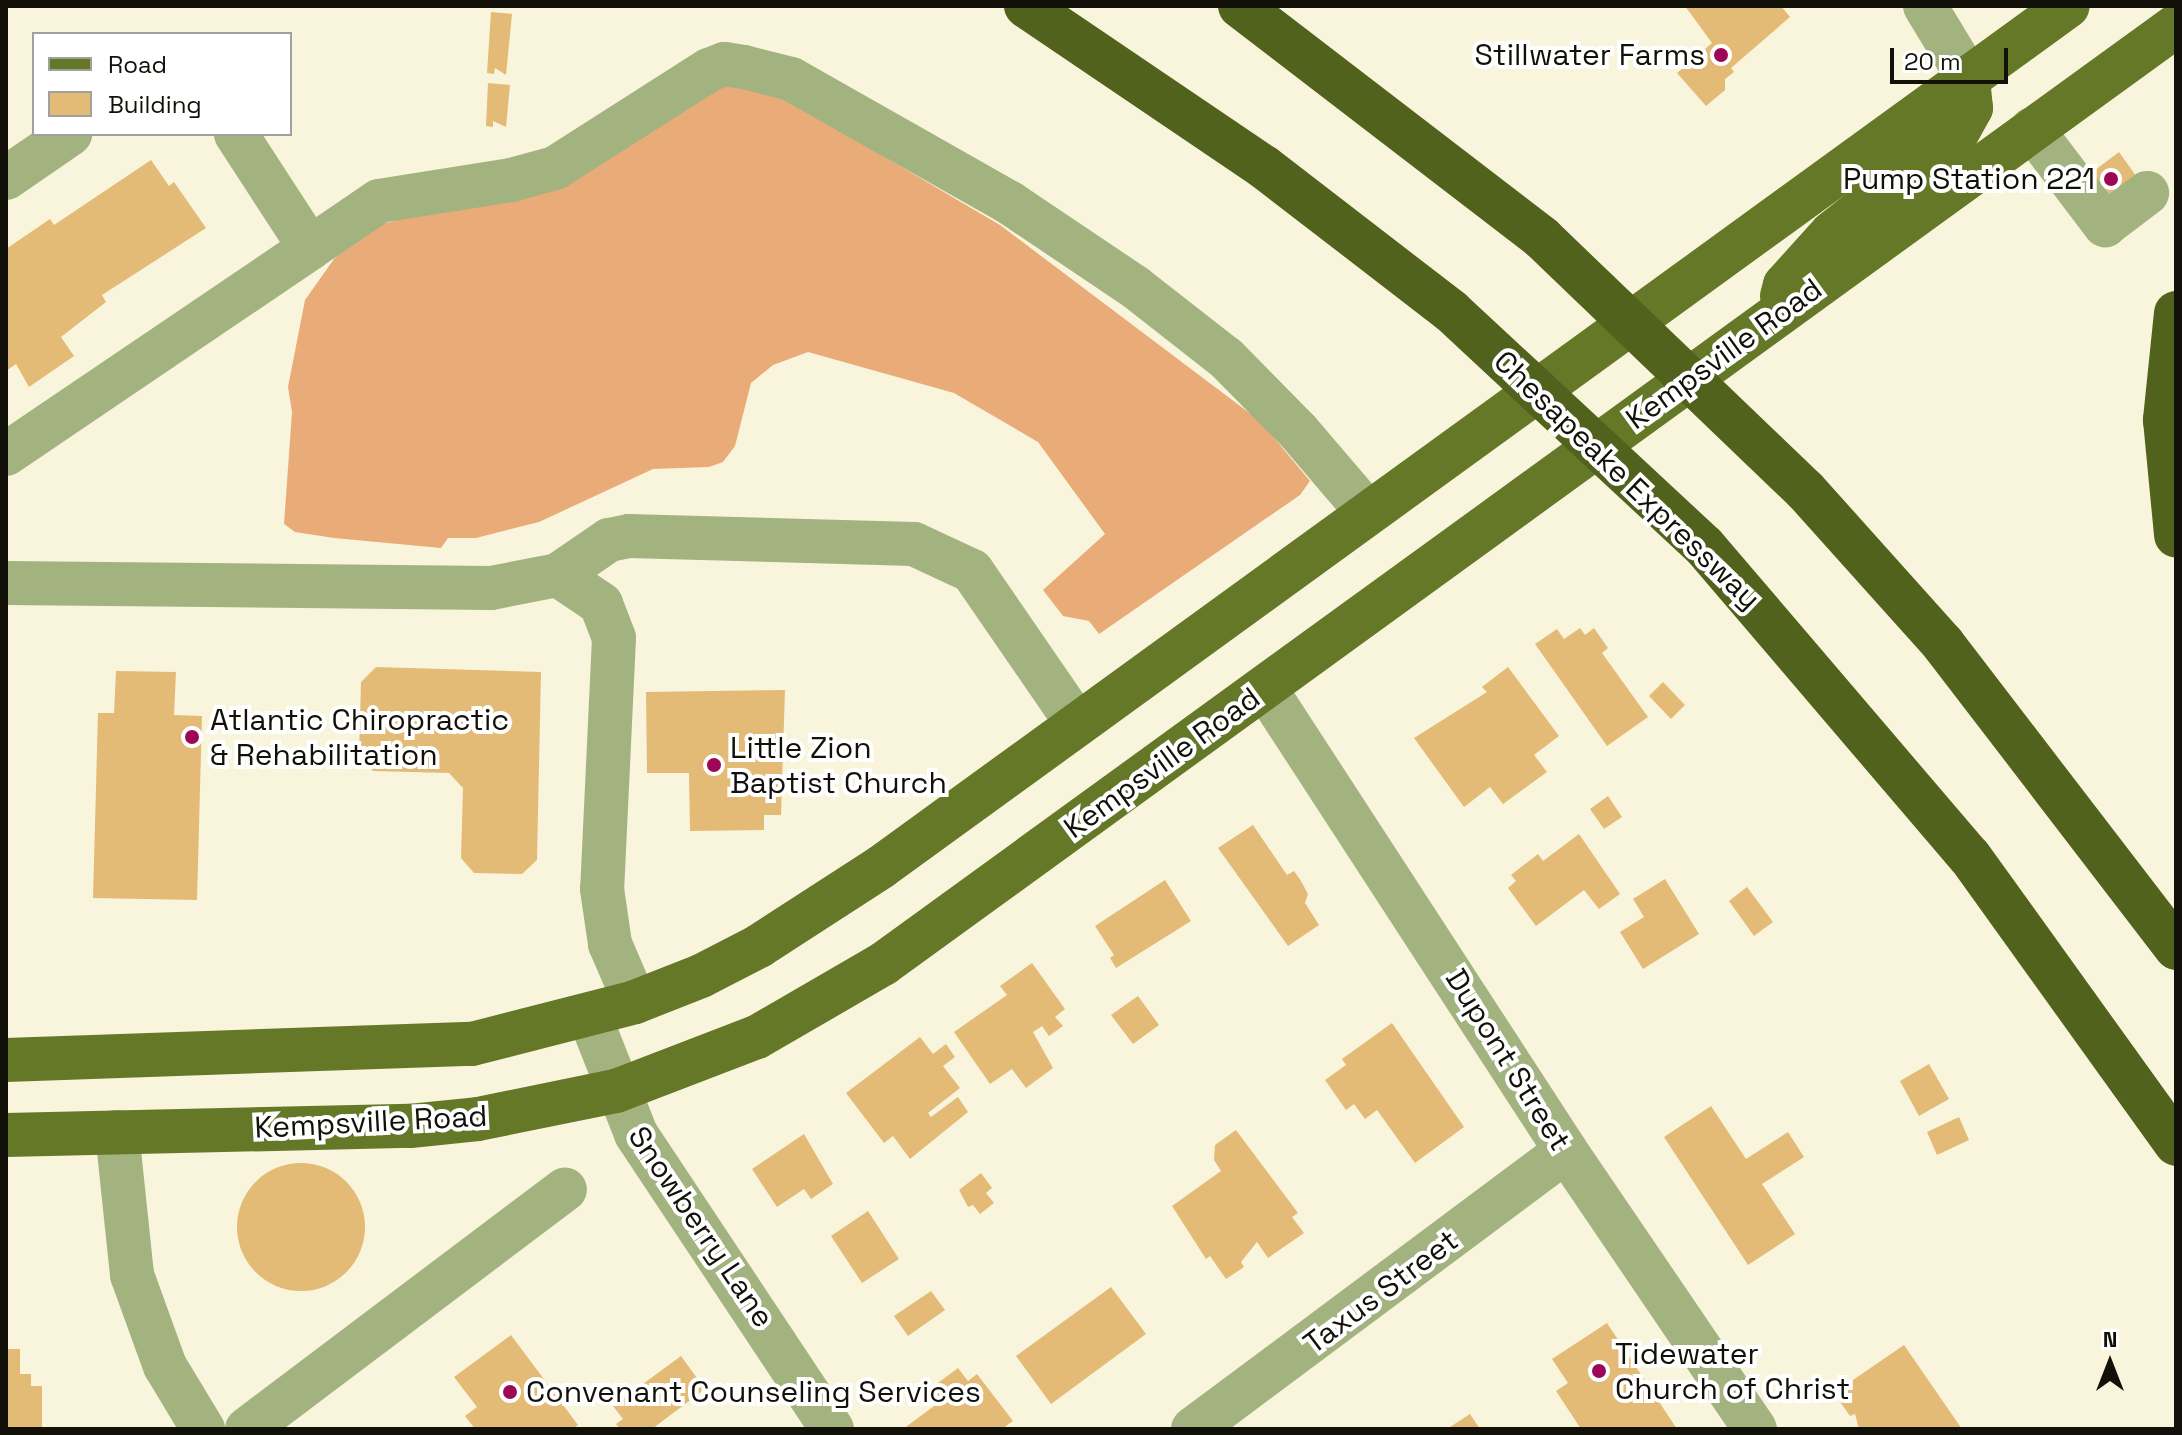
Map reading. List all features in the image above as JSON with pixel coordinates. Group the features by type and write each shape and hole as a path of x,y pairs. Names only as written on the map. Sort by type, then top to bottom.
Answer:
{"highway":[{"name":"Chesapeake Expressway","path":"1026,6 1264,167 1451,311 1704,546 1970,857 2176,1144"},
{"path":"1240,6 1542,238 1805,490 1943,644 2176,948"},
{"path":"2176,313 2165,420 2176,535"}],"main road":[{"path":"6,1060 472,1044 635,1002 701,976 823,907 2068,6"},
{"name":"Kempsville Road","path":"6,1135 410,1126 534,1110 616,1091 757,1037 821,1003 883,964 2176,26"},
{"path":"1778,314 1785,285 1810,254 1956,135 1971,108 1968,77"}],"street":[{"path":"1925,6 1968,77"},
{"path":"6,454 379,201 459,190 555,168 709,70 725,64 791,79 984,188 1135,287 1226,358 1298,431 1368,513"},
{"path":"2032,129 2105,225 2147,193"},
{"path":"6,178 67,136"},
{"path":"237,136 310,248"},
{"path":"6,583 491,588 558,575 609,540 629,536 888,541 925,547 972,571 1077,724"},
{"path":"558,575 601,604 614,638 602,889 610,944 635,1002"},
{"name":"Dupont Street","path":"1265,688 1566,1151 1755,1429"},
{"name":"Snowberry Lane","path":"589,1015 616,1091 636,1134 832,1429"},
{"path":"117,1132 132,1275 165,1366 203,1429"},
{"name":"Taxus Street","path":"1193,1429 1566,1151"},
{"path":"247,1429 565,1189"}],"shaded area":[{"path":"720,85 769,89 1000,225 1260,421 1310,481 1300,495 1099,634 1089,621 1063,616 1043,590 1105,534 1038,442 954,393 808,352 773,365 751,383 735,446 723,462 709,467 653,469 539,522 476,538 448,538 441,548 334,538 295,532 284,524 292,412 288,387 305,300 334,259 370,227 589,171"}],"building":[{"name":"Stillwater Farms","path":"1685,6 1781,6 1790,17 1731,68 1734,72 1725,79 1725,90 1706,106 1677,73 1712,43"},
{"path":"491,12 512,14 506,75 495,68 494,74 487,73"},
{"path":"488,83 510,85 506,127 493,121 493,127 486,126"},
{"name":"Pump Station 221","path":"2119,152 2139,180 2103,206 2083,179"},
{"path":"151,160 169,186 174,182 206,228 102,295 106,302 61,337 74,356 29,387 16,364 6,371 6,249 50,219 54,225"},
{"path":"1580,628 1585,635 1594,628 1608,648 1602,653 1648,717 1607,746 1535,644 1557,629 1564,639"},
{"path":"376,667 541,672 537,860 522,874 474,873 461,858 463,788 449,773 373,771 359,755 361,682"},
{"path":"1508,667 1559,736 1534,755 1547,772 1503,804 1490,787 1464,807 1414,738 1487,692 1482,687"},
{"path":"116,671 176,672 174,715 202,716 197,900 93,898 98,713 114,713"},
{"path":"1663,682 1685,705 1671,719 1649,696"},
{"name":"Little Zion Baptist Church","path":"785,690 781,815 764,815 764,830 690,831 689,773 647,773 646,692"},
{"path":"1608,796 1622,817 1604,829 1590,809"},
{"path":"1253,825 1287,875 1294,871 1301,881 1308,894 1305,903 1319,925 1288,946 1218,848"},
{"path":"1579,834 1620,894 1599,909 1584,890 1536,926 1508,888 1516,881 1511,875 1538,854 1543,861"},
{"path":"1665,879 1699,934 1643,969 1620,932 1644,917 1633,899"},
{"path":"1165,880 1191,921 1116,968 1110,958 1114,955 1095,926"},
{"path":"1747,887 1773,922 1754,936 1729,901"},
{"path":"1032,963 1065,1009 1055,1017 1063,1026 1049,1036 1042,1026 1033,1032 1053,1068 1026,1088 1012,1069 990,1084 954,1032 1007,995 1000,986"},
{"path":"1138,996 1159,1025 1133,1044 1111,1015"},
{"path":"1392,1023 1464,1127 1415,1163 1377,1110 1365,1119 1354,1104 1346,1110 1325,1080 1346,1065 1342,1059"},
{"path":"920,1037 933,1054 946,1044 955,1057 943,1066 960,1088 928,1113 931,1117 958,1097 968,1112 910,1159 893,1136 884,1143 846,1093"},
{"path":"1929,1064 1949,1099 1919,1116 1900,1081"},
{"path":"1711,1106 1746,1159 1788,1132 1804,1157 1762,1184 1795,1234 1748,1265 1664,1137"},
{"path":"1959,1117 1969,1140 1937,1155 1927,1132"},
{"path":"1236,1130 1298,1213 1292,1217 1304,1233 1268,1258 1257,1242 1241,1262 1244,1267 1226,1279 1210,1256 1206,1259 1172,1206 1221,1171 1214,1160 1215,1145"},
{"path":"804,1134 833,1184 811,1199 804,1189 777,1207 752,1169"},
{"path":"301,1163 325,1168 346,1182 360,1203 365,1227 360,1251 346,1272 325,1286 301,1291 277,1286 256,1272 242,1251 237,1227 242,1203 256,1182 277,1168"},
{"path":"981,1173 992,1188 986,1193 994,1203 980,1214 973,1205 968,1207 959,1190"},
{"path":"868,1211 899,1259 862,1283 831,1236"},
{"path":"1111,1287 1146,1334 1051,1404 1016,1356"},
{"path":"931,1291 945,1310 908,1336 894,1316"},
{"name":"Tidewater Church of Christ","path":"1607,1323 1677,1429 1581,1429 1556,1391 1568,1383 1552,1359"},
{"name":"Convenant Counseling Services","path":"511,1335 578,1425 573,1429 475,1429 465,1416 477,1407 454,1377"},
{"path":"1904,1345 1962,1429 1859,1429 1855,1414 1850,1416 1834,1393"},
{"path":"6,1349 20,1349 20,1374 31,1374 31,1386 42,1386 42,1429 6,1429"},
{"path":"681,1356 705,1389 652,1429 620,1429 616,1424 623,1419 613,1406"},
{"path":"958,1368 968,1381 977,1374 1013,1421 1002,1429 903,1429 941,1401 931,1388"},
{"path":"1470,1414 1480,1429 1447,1429"}],"place":[{"name":"Stillwater Farms","path":"1721,55"},
{"name":"Pump Station 221","path":"2111,179"},
{"name":"Atlantic Chiropractic & Rehabilitation","path":"192,737"},
{"name":"Little Zion Baptist Church","path":"714,765"},
{"name":"Tidewater Church of Christ","path":"1599,1371"},
{"name":"Convenant Counseling Services","path":"510,1392"}]}
